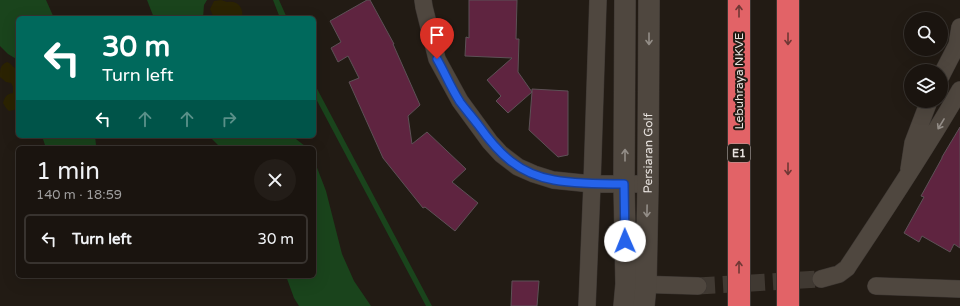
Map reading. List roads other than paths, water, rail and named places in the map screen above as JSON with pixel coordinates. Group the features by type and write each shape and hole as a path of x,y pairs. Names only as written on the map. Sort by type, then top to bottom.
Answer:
{"highway":[{"name":"Lebuhraya NKVE","path":"739,0 739,306"},
{"path":"788,0 788,306"}],"street":[{"path":"423,0 437,59 460,101 490,142 501,154 518,167 553,180 592,184 648,184"},
{"path":"587,306 598,0"},
{"name":"Persiaran Golf","path":"625,0 624,184 636,284 644,306"},
{"name":"Persiaran Golf","path":"624,306 636,284 648,184 649,0"},
{"path":"947,64 956,45 960,27"},
{"path":"821,278 840,274 847,268 907,178 960,90"},
{"path":"907,178 913,142 926,108"},
{"path":"636,284 698,286"},
{"path":"876,286 960,289"}],"tunnel":[{"path":"698,286 821,279"}]}
